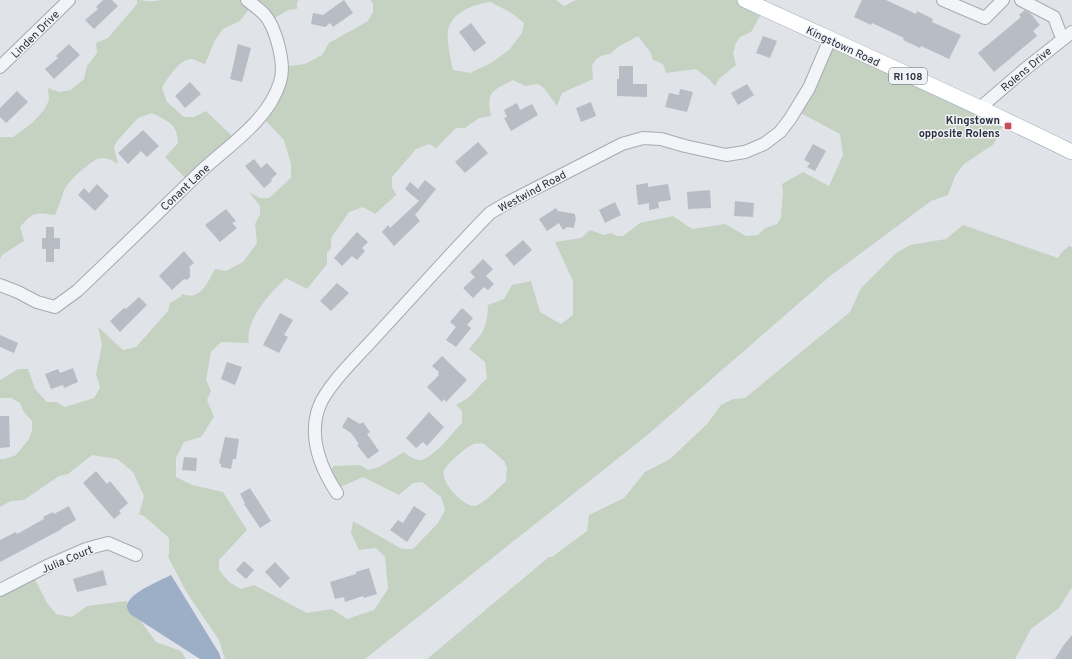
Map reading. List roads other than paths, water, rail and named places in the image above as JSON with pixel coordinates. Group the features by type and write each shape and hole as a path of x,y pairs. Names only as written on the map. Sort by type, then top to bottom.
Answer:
{"main road":[{"name":"Kingstown Road","path":"745,0 981,108 1072,152"}],"street":[{"name":"Linden Drive","path":"0,67 69,0"},
{"name":"Conant Lane","path":"0,286 18,292 37,302 55,307 63,302 77,291 198,174 261,118 274,98 281,80 281,61 279,45 273,30 264,15 247,0"},
{"path":"943,0 985,18 1003,0"},
{"path":"1021,0 1054,17 1060,33 1068,35"},
{"name":"Rolens Drive","path":"981,108 1024,70 1068,35"},
{"name":"Westwind Road","path":"337,493 319,460 315,442 315,423 319,406 330,388 358,356 490,213 622,144 643,138 661,139 726,155 745,152 764,144 780,132 790,119 808,88 830,39"},
{"name":"Julia Court","path":"0,590 47,566 86,549 108,543 136,555"}],"water":[{"path":"171,575 219,653 221,659 200,659 130,614 127,608 131,598 144,588"}],"place":[{"name":"Kingstown opposite Rolens","path":"1008,126"}]}
